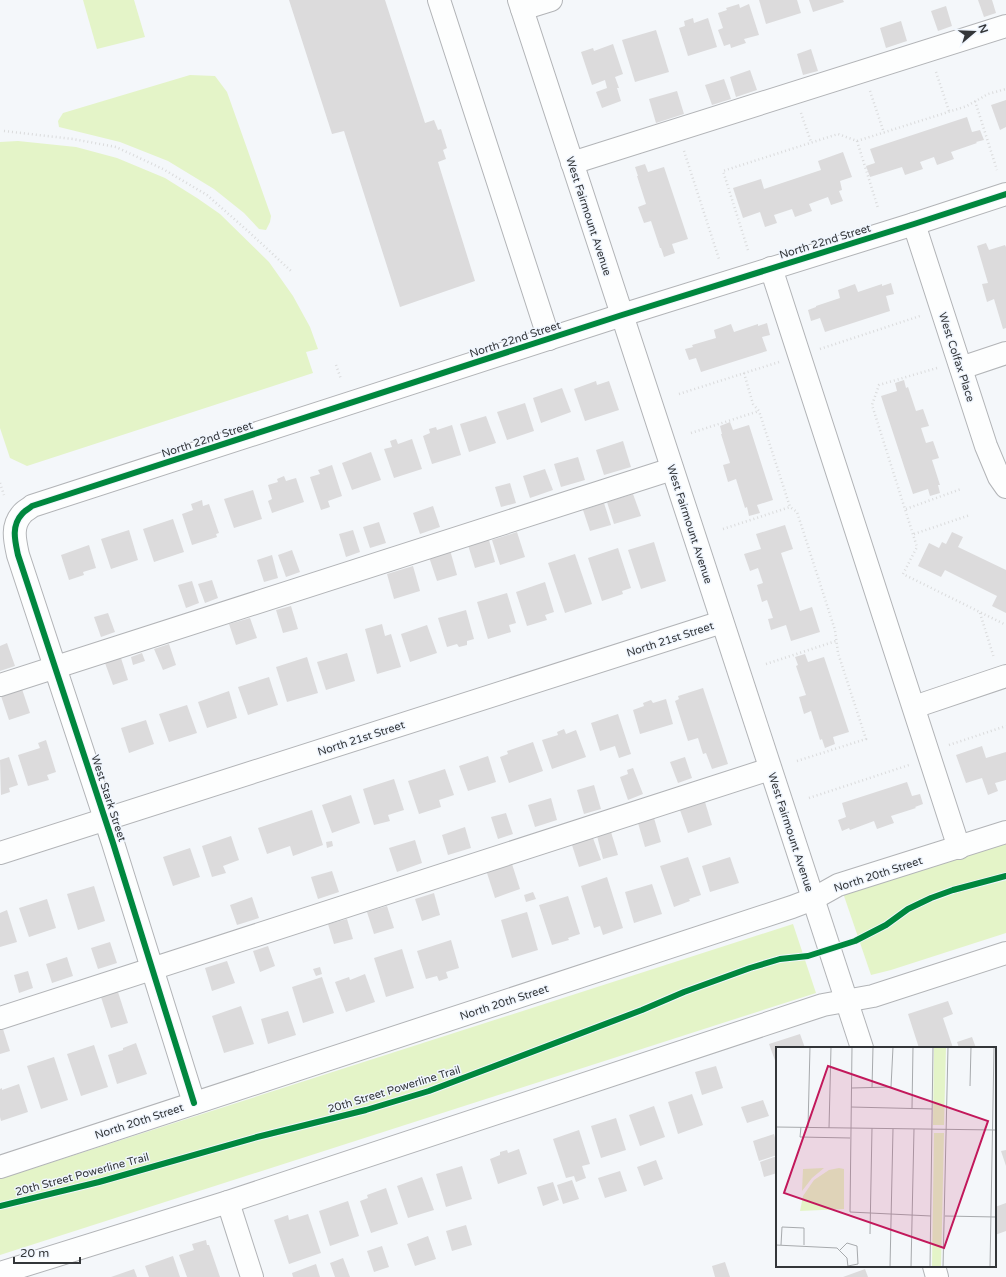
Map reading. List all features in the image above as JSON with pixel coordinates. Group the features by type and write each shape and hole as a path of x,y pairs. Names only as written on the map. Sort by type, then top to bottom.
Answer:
{"street":[{"path":"439,0 549,339"},
{"path":"520,5 550,0"},
{"name":"West Fairmount Avenue","path":"520,5 862,1047"},
{"path":"572,162 1006,26"},
{"name":"North 22nd Street","path":"32,506 622,314 1006,194"},
{"name":"West Colfax Place","path":"914,224 986,446 999,477 1006,487"},
{"path":"771,268 959,848"},
{"path":"961,368 1006,353"},
{"path":"0,685 672,469"},
{"name":"West Stark Street","path":"32,506 22,514 15,525 14,538 18,556 106,819 194,1103"},
{"name":"North 21st Street","path":"0,853 722,622"},
{"path":"914,707 1003,677"},
{"path":"0,1018 770,769"},
{"name":"North 20th Street","path":"0,1167 792,907 838,885 1006,832"},
{"path":"0,1274 228,1202 823,1005 873,996 1006,953"},
{"path":"228,1202 252,1277"},
{"path":"934,1267 938,1277"}],"path":[{"path":"929,50 948,111"},
{"path":"863,71 884,133"},
{"path":"748,250 723,171 838,134 857,141 967,106 988,94 1006,89"},
{"path":"794,92 811,142"},
{"path":"975,101 997,170"},
{"path":"677,130 719,259"},
{"path":"4,131 73,139 116,147 162,169 207,195 291,271"},
{"path":"857,141 878,208"},
{"path":"336,366 341,379"},
{"path":"938,368 879,385 872,405 917,547 903,574 1006,625"},
{"path":"744,373 753,404 759,411 790,507 797,512 835,630 838,653 866,739 797,761"},
{"path":"691,433 759,411"},
{"path":"0,483 4,495"},
{"path":"906,509 961,489"},
{"path":"722,529 790,507"},
{"path":"914,534 970,515"},
{"path":"980,612 1003,677"},
{"path":"766,664 836,641"}],"green space":[{"path":"83,0 134,0 145,37 97,49"},
{"path":"190,75 215,76 227,92 271,216 266,230 259,229 244,213 214,189 168,161 120,142 59,127 58,121 63,113"},
{"path":"18,141 76,147 117,158 165,178 220,214 269,262 293,296 310,327 318,349 306,352 313,373 27,466 10,458 0,428 0,142"},
{"path":"1006,841 1006,933 871,975 843,893"},
{"path":"793,924 816,993 0,1255 0,1179"}],"building":[{"path":"289,0 385,0 425,123 434,120 438,130 441,129 447,148 443,150 446,159 438,162 475,281 400,307 344,131 332,134"},
{"path":"759,0 797,0 801,13 766,24"},
{"path":"809,0 843,0 844,2 813,12"},
{"path":"978,0 992,0 996,13 984,17"},
{"path":"739,4 740,8 749,4 759,35 744,39 746,43 731,48 730,44 724,46 718,30 723,28 718,13 727,10 726,8"},
{"path":"946,6 952,26 938,31 931,11"},
{"path":"693,18 694,23 708,18 717,47 688,56 679,28 685,26 684,21"},
{"path":"901,21 907,41 886,48 880,28"},
{"path":"656,30 669,72 635,82 622,40"},
{"path":"613,44 623,74 615,77 619,88 617,88 621,101 602,108 596,92 607,88 605,80 592,85 581,52 593,48 594,51"},
{"path":"811,49 818,71 803,75 797,54"},
{"path":"750,70 757,90 736,97 730,77"},
{"path":"724,79 731,99 712,105 705,85"},
{"path":"677,91 684,114 656,123 649,99"},
{"path":"1006,100 1006,127 1000,130 991,105"},
{"path":"967,117 972,132 980,130 984,140 951,152 954,159 937,165 934,157 920,162 923,169 905,175 902,167 870,177 866,166 875,163 870,149"},
{"path":"843,152 852,177 840,181 842,190 839,191 843,201 831,205 828,197 809,204 812,211 795,217 792,209 774,215 777,223 765,227 760,212 743,218 733,188 761,179 764,189 821,170 818,161"},
{"path":"645,164 648,172 664,167 688,239 672,244 675,253 664,257 651,221 644,223 638,207 646,204 635,167"},
{"path":"986,243 989,250 1005,245 1006,247 1006,328 1003,329 994,299 987,302 982,284 988,283 977,246"},
{"path":"891,283 894,294 886,296 890,311 825,332 820,318 811,321 808,310 840,298 838,290 855,284 858,292 882,284 882,286"},
{"path":"767,323 770,335 762,337 767,351 701,372 696,358 689,360 685,349 693,347 692,345 716,338 714,330 731,324 734,332 758,324 758,326"},
{"path":"904,380 906,388 908,387 916,411 923,409 929,426 921,428 926,443 933,441 939,458 932,460 940,485 938,485 940,493 930,496 928,489 913,494 881,396 897,391 895,383"},
{"path":"596,381 597,385 609,381 619,410 585,421 574,389"},
{"path":"562,388 571,412 541,423 533,398"},
{"path":"525,403 534,431 507,440 497,412"},
{"path":"486,416 496,443 469,452 460,424"},
{"path":"730,422 733,430 749,425 773,500 757,505 760,513 749,516 736,479 728,482 723,465 730,463 720,426"},
{"path":"452,425 461,455 432,464 423,436 430,433 429,429 436,427 437,430"},
{"path":"396,439 398,444 412,439 422,469 394,478 384,449 392,447 390,441"},
{"path":"623,441 631,467 604,475 596,450"},
{"path":"371,452 381,480 352,490 342,463"},
{"path":"578,457 585,480 561,487 554,464"},
{"path":"332,465 342,496 328,501 330,507 321,510 310,477 320,474 318,470"},
{"path":"545,469 553,490 530,498 523,476"},
{"path":"284,476 286,481 296,478 304,502 272,513 268,501 272,499 268,485 278,482 277,479"},
{"path":"510,483 516,503 501,507 495,487"},
{"path":"253,490 262,519 234,528 224,499"},
{"path":"633,494 641,516 614,524 607,502"},
{"path":"202,500 203,506 209,504 219,533 216,534 217,537 192,545 182,514 193,510 191,504"},
{"path":"604,503 611,525 590,531 583,510"},
{"path":"433,506 440,527 420,534 413,513"},
{"path":"173,519 184,552 154,562 143,529"},
{"path":"379,522 386,543 370,548 363,527"},
{"path":"785,525 793,549 781,553 800,611 812,607 820,632 791,641 786,625 771,630 768,619 773,618 767,600 762,602 757,585 763,583 758,568 750,571 744,554 761,549 756,534"},
{"path":"129,530 138,560 111,569 101,539"},
{"path":"353,530 360,552 346,557 339,534"},
{"path":"517,532 525,557 500,565 492,540"},
{"path":"952,532 963,537 958,547 1006,570 1006,613 992,606 997,596 945,570 941,577 918,566 929,543 939,548 942,542 946,544"},
{"path":"489,540 495,562 475,568 468,545"},
{"path":"654,542 666,581 641,589 628,550"},
{"path":"89,545 96,568 83,572 84,575 69,580 61,555"},
{"path":"618,548 631,588 622,591 623,594 602,601 588,558"},
{"path":"292,550 300,572 286,577 278,555"},
{"path":"450,550 457,575 437,581 429,557"},
{"path":"575,554 592,604 565,613 548,563"},
{"path":"272,555 278,578 264,582 257,560"},
{"path":"413,566 420,591 394,599 387,574"},
{"path":"212,580 218,598 205,603 198,584"},
{"path":"192,581 199,603 186,608 178,585"},
{"path":"545,582 554,612 545,615 547,620 527,626 516,592"},
{"path":"507,593 516,623 509,625 511,632 488,639 477,602"},
{"path":"291,606 298,629 283,633 276,610"},
{"path":"466,610 474,639 467,641 467,645 459,647 457,644 447,647 438,618"},
{"path":"108,613 115,632 101,637 94,617"},
{"path":"250,618 257,638 236,645 229,624"},
{"path":"382,624 385,636 391,634 401,667 377,674 365,629"},
{"path":"427,625 437,653 410,662 401,634"},
{"path":"7,643 15,666 0,671 0,646"},
{"path":"169,644 176,665 163,670 154,649"},
{"path":"142,653 145,661 133,665 131,657"},
{"path":"347,653 355,681 326,690 317,662"},
{"path":"805,654 808,662 824,657 849,732 833,737 835,744 825,748 822,739 820,740 811,711 804,714 799,697 806,695 796,666 798,665 795,657"},
{"path":"307,657 318,693 287,702 276,667"},
{"path":"121,658 128,680 113,685 105,663"},
{"path":"269,677 278,705 248,715 238,687"},
{"path":"703,688 728,764 712,769 706,753 703,754 698,738 688,741 675,701 679,699 678,696"},
{"path":"22,689 30,713 9,720 1,696"},
{"path":"229,691 237,718 207,728 198,702"},
{"path":"666,699 673,724 640,734 633,710 644,706 643,703 651,700 653,703"},
{"path":"187,705 197,733 169,742 159,714"},
{"path":"618,714 631,754 619,758 615,746 600,751 591,723"},
{"path":"146,720 154,744 129,753 121,728"},
{"path":"564,729 566,734 576,730 586,757 552,769 542,740 558,735 557,732"},
{"path":"46,740 56,772 47,775 49,780 28,786 18,755 40,748 38,743"},
{"path":"533,742 543,771 509,783 500,757 508,754 507,751"},
{"path":"982,746 986,758 1006,752 1006,780 995,783 998,791 988,795 982,778 966,783 956,755"},
{"path":"488,756 496,782 468,791 459,766"},
{"path":"9,757 18,785 9,788 10,792 1,795 0,760"},
{"path":"685,757 692,778 678,783 670,762"},
{"path":"633,768 643,794 628,800 620,777 628,774 627,770"},
{"path":"445,769 454,795 439,800 441,807 419,814 408,781"},
{"path":"394,779 404,810 388,815 390,821 374,825 363,789"},
{"path":"907,782 912,796 920,794 923,804 915,807 916,808 891,816 894,823 877,829 874,821 850,830 849,828 842,831 838,820 846,817 842,803"},
{"path":"594,785 601,809 584,814 577,790"},
{"path":"351,795 360,823 332,833 322,805"},
{"path":"551,798 557,820 535,827 528,805"},
{"path":"705,802 712,825 688,833 680,810"},
{"path":"312,810 323,845 293,856 290,846 267,854 258,828"},
{"path":"506,813 513,834 498,839 491,817"},
{"path":"654,818 661,842 645,847 638,823"},
{"path":"465,827 471,848 448,855 442,835"},
{"path":"611,832 618,855 603,859 597,836"},
{"path":"231,836 239,860 223,866 226,873 212,877 202,846"},
{"path":"593,838 601,860 579,867 572,845"},
{"path":"415,840 422,863 397,872 389,848"},
{"path":"332,841 333,846 327,848 326,842"},
{"path":"190,848 200,877 173,886 163,857"},
{"path":"688,857 701,895 689,899 690,901 674,907 660,866"},
{"path":"730,857 739,883 710,892 702,866"},
{"path":"512,864 520,889 495,898 487,873"},
{"path":"332,871 339,892 318,899 311,877"},
{"path":"607,877 623,928 603,935 600,926 594,928 581,886"},
{"path":"652,884 662,914 634,923 625,892"},
{"path":"94,886 105,921 78,930 67,894"},
{"path":"533,892 536,899 526,902 524,895"},
{"path":"434,893 440,915 422,921 415,899"},
{"path":"568,896 580,934 568,938 569,940 552,945 539,905"},
{"path":"252,897 259,918 237,925 230,905"},
{"path":"47,899 56,928 29,937 19,908"},
{"path":"387,906 394,928 374,934 367,912"},
{"path":"7,910 17,942 0,947 0,913"},
{"path":"527,912 538,950 512,958 501,920"},
{"path":"347,919 353,939 334,944 328,924"},
{"path":"451,940 459,968 446,972 448,978 439,981 437,976 426,979 417,951"},
{"path":"110,942 117,963 98,969 91,948"},
{"path":"268,946 275,966 260,972 253,951"},
{"path":"402,949 414,988 386,997 374,958"},
{"path":"67,957 73,976 52,983 46,964"},
{"path":"227,961 235,983 212,991 205,968"},
{"path":"320,967 322,974 316,976 313,969"},
{"path":"28,971 33,988 19,993 14,975"},
{"path":"365,974 375,1002 346,1012 335,982 349,977 350,980"},
{"path":"322,977 334,1013 303,1023 292,987"},
{"path":"118,992 128,1023 111,1028 101,997"},
{"path":"948,1001 953,1014 943,1018 953,1047 919,1047 908,1014"},
{"path":"241,1006 254,1044 224,1053 212,1016"},
{"path":"288,1011 296,1035 268,1044 261,1019"},
{"path":"3,1029 10,1051 0,1054 0,1030"},
{"path":"800,1034 805,1047 776,1047 776,1063 769,1044"},
{"path":"972,1037 976,1047 959,1047 957,1042"},
{"path":"136,1043 147,1074 117,1084 108,1055 123,1050 123,1048"},
{"path":"94,1045 108,1087 81,1096 67,1054"},
{"path":"54,1057 68,1100 41,1109 27,1066"},
{"path":"716,1066 723,1088 702,1095 695,1072"},
{"path":"19,1084 28,1112 1,1121 0,1089 2,1088 2,1090"},
{"path":"692,1094 703,1125 678,1134 668,1102"},
{"path":"763,1100 769,1116 747,1123 741,1107"},
{"path":"654,1106 665,1137 640,1146 629,1115"},
{"path":"616,1118 626,1150 601,1158 591,1126"},
{"path":"579,1130 590,1164 582,1166 586,1178 576,1182 574,1176 566,1178 553,1139"},
{"path":"774,1134 776,1141 776,1155 759,1161 753,1141"},
{"path":"519,1149 527,1174 498,1184 490,1159 500,1155 500,1152 507,1150 508,1153"},
{"path":"1006,1150 1006,1166 1001,1151"},
{"path":"776,1156 776,1173 764,1177 760,1162"},
{"path":"656,1160 663,1179 644,1186 637,1167"},
{"path":"462,1166 472,1199 446,1207 436,1174"},
{"path":"620,1171 627,1191 605,1198 598,1178"},
{"path":"422,1177 434,1210 408,1218 397,1186"},
{"path":"572,1180 579,1199 563,1204 557,1185"},
{"path":"553,1182 559,1200 543,1206 537,1187"},
{"path":"386,1188 398,1224 371,1233 360,1201 368,1198 367,1195"},
{"path":"348,1201 359,1236 330,1246 319,1211"},
{"path":"1006,1203 1006,1231 996,1235 996,1207"},
{"path":"308,1214 321,1253 289,1264 274,1220 288,1215 289,1220"},
{"path":"466,1225 472,1245 452,1251 446,1231"},
{"path":"428,1236 436,1259 415,1266 407,1244"},
{"path":"206,1240 220,1277 187,1277 179,1255 194,1250 192,1244"},
{"path":"382,1246 389,1267 374,1272 367,1251"},
{"path":"173,1256 180,1277 149,1277 145,1266"},
{"path":"343,1258 350,1277 335,1277 330,1263"},
{"path":"725,1262 730,1277 715,1277 712,1266"},
{"path":"316,1264 320,1277 293,1277 292,1273"},
{"path":"134,1269 137,1277 111,1277"},
{"path":"865,1269 868,1277 843,1277"}],"cycle path":[{"path":"194,1103 113,843 18,555 15,529 16,524 23,513 32,506 622,315 1006,194"},
{"name":"20th Street Powerline Trail","path":"0,1206 99,1182 257,1137 366,1110 429,1091 642,1010 684,992 750,968 780,959 808,956 855,941 886,925 908,909 931,898 953,890 1006,876"}]}
